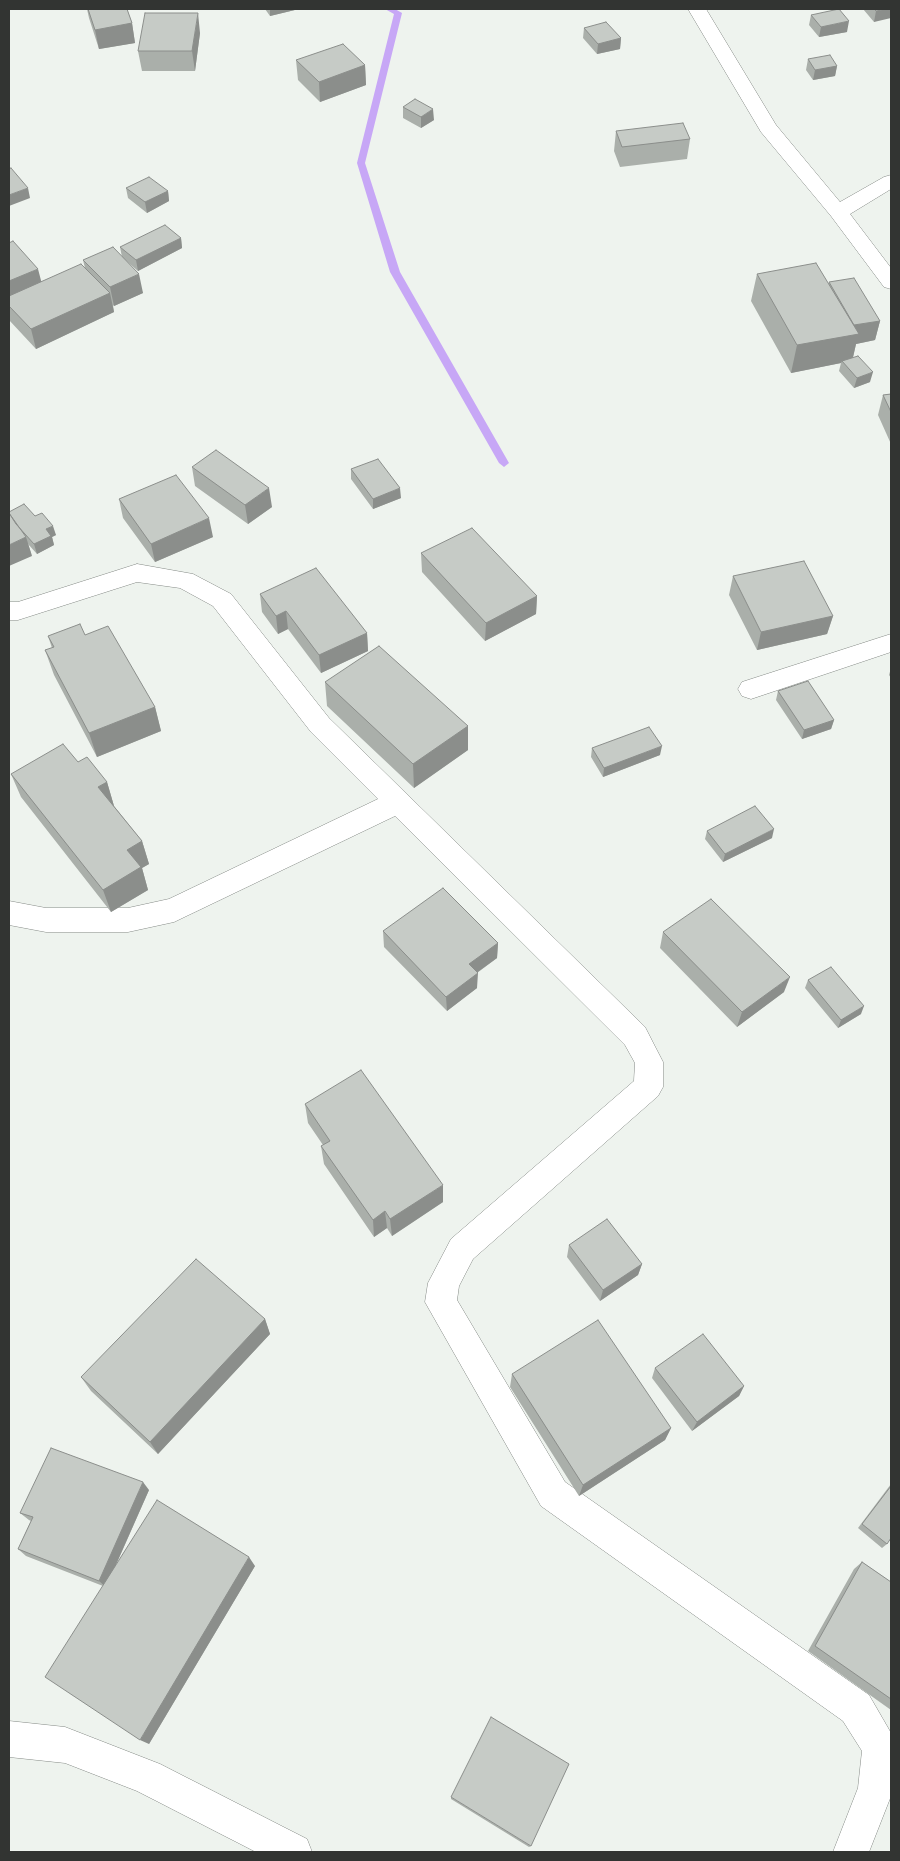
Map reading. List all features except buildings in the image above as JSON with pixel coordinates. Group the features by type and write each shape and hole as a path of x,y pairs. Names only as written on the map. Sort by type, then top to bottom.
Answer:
{"street":[{"path":"697,9 768,128 838,212 891,282"},
{"path":"838,212 891,180"},
{"path":"9,611 18,611 138,573 185,580 222,600 320,725 635,1036 649,1062 648,1087 462,1249 444,1283 441,1302 553,1494 856,1708 880,1749 876,1788 851,1852"},
{"path":"751,689 891,643"},
{"path":"9,913 46,920 128,920 174,910 398,802"},
{"path":"9,1739 65,1745 147,1778 294,1852"}],"waterway":[{"path":"389,9 398,13 361,163 395,272 504,463"}]}
